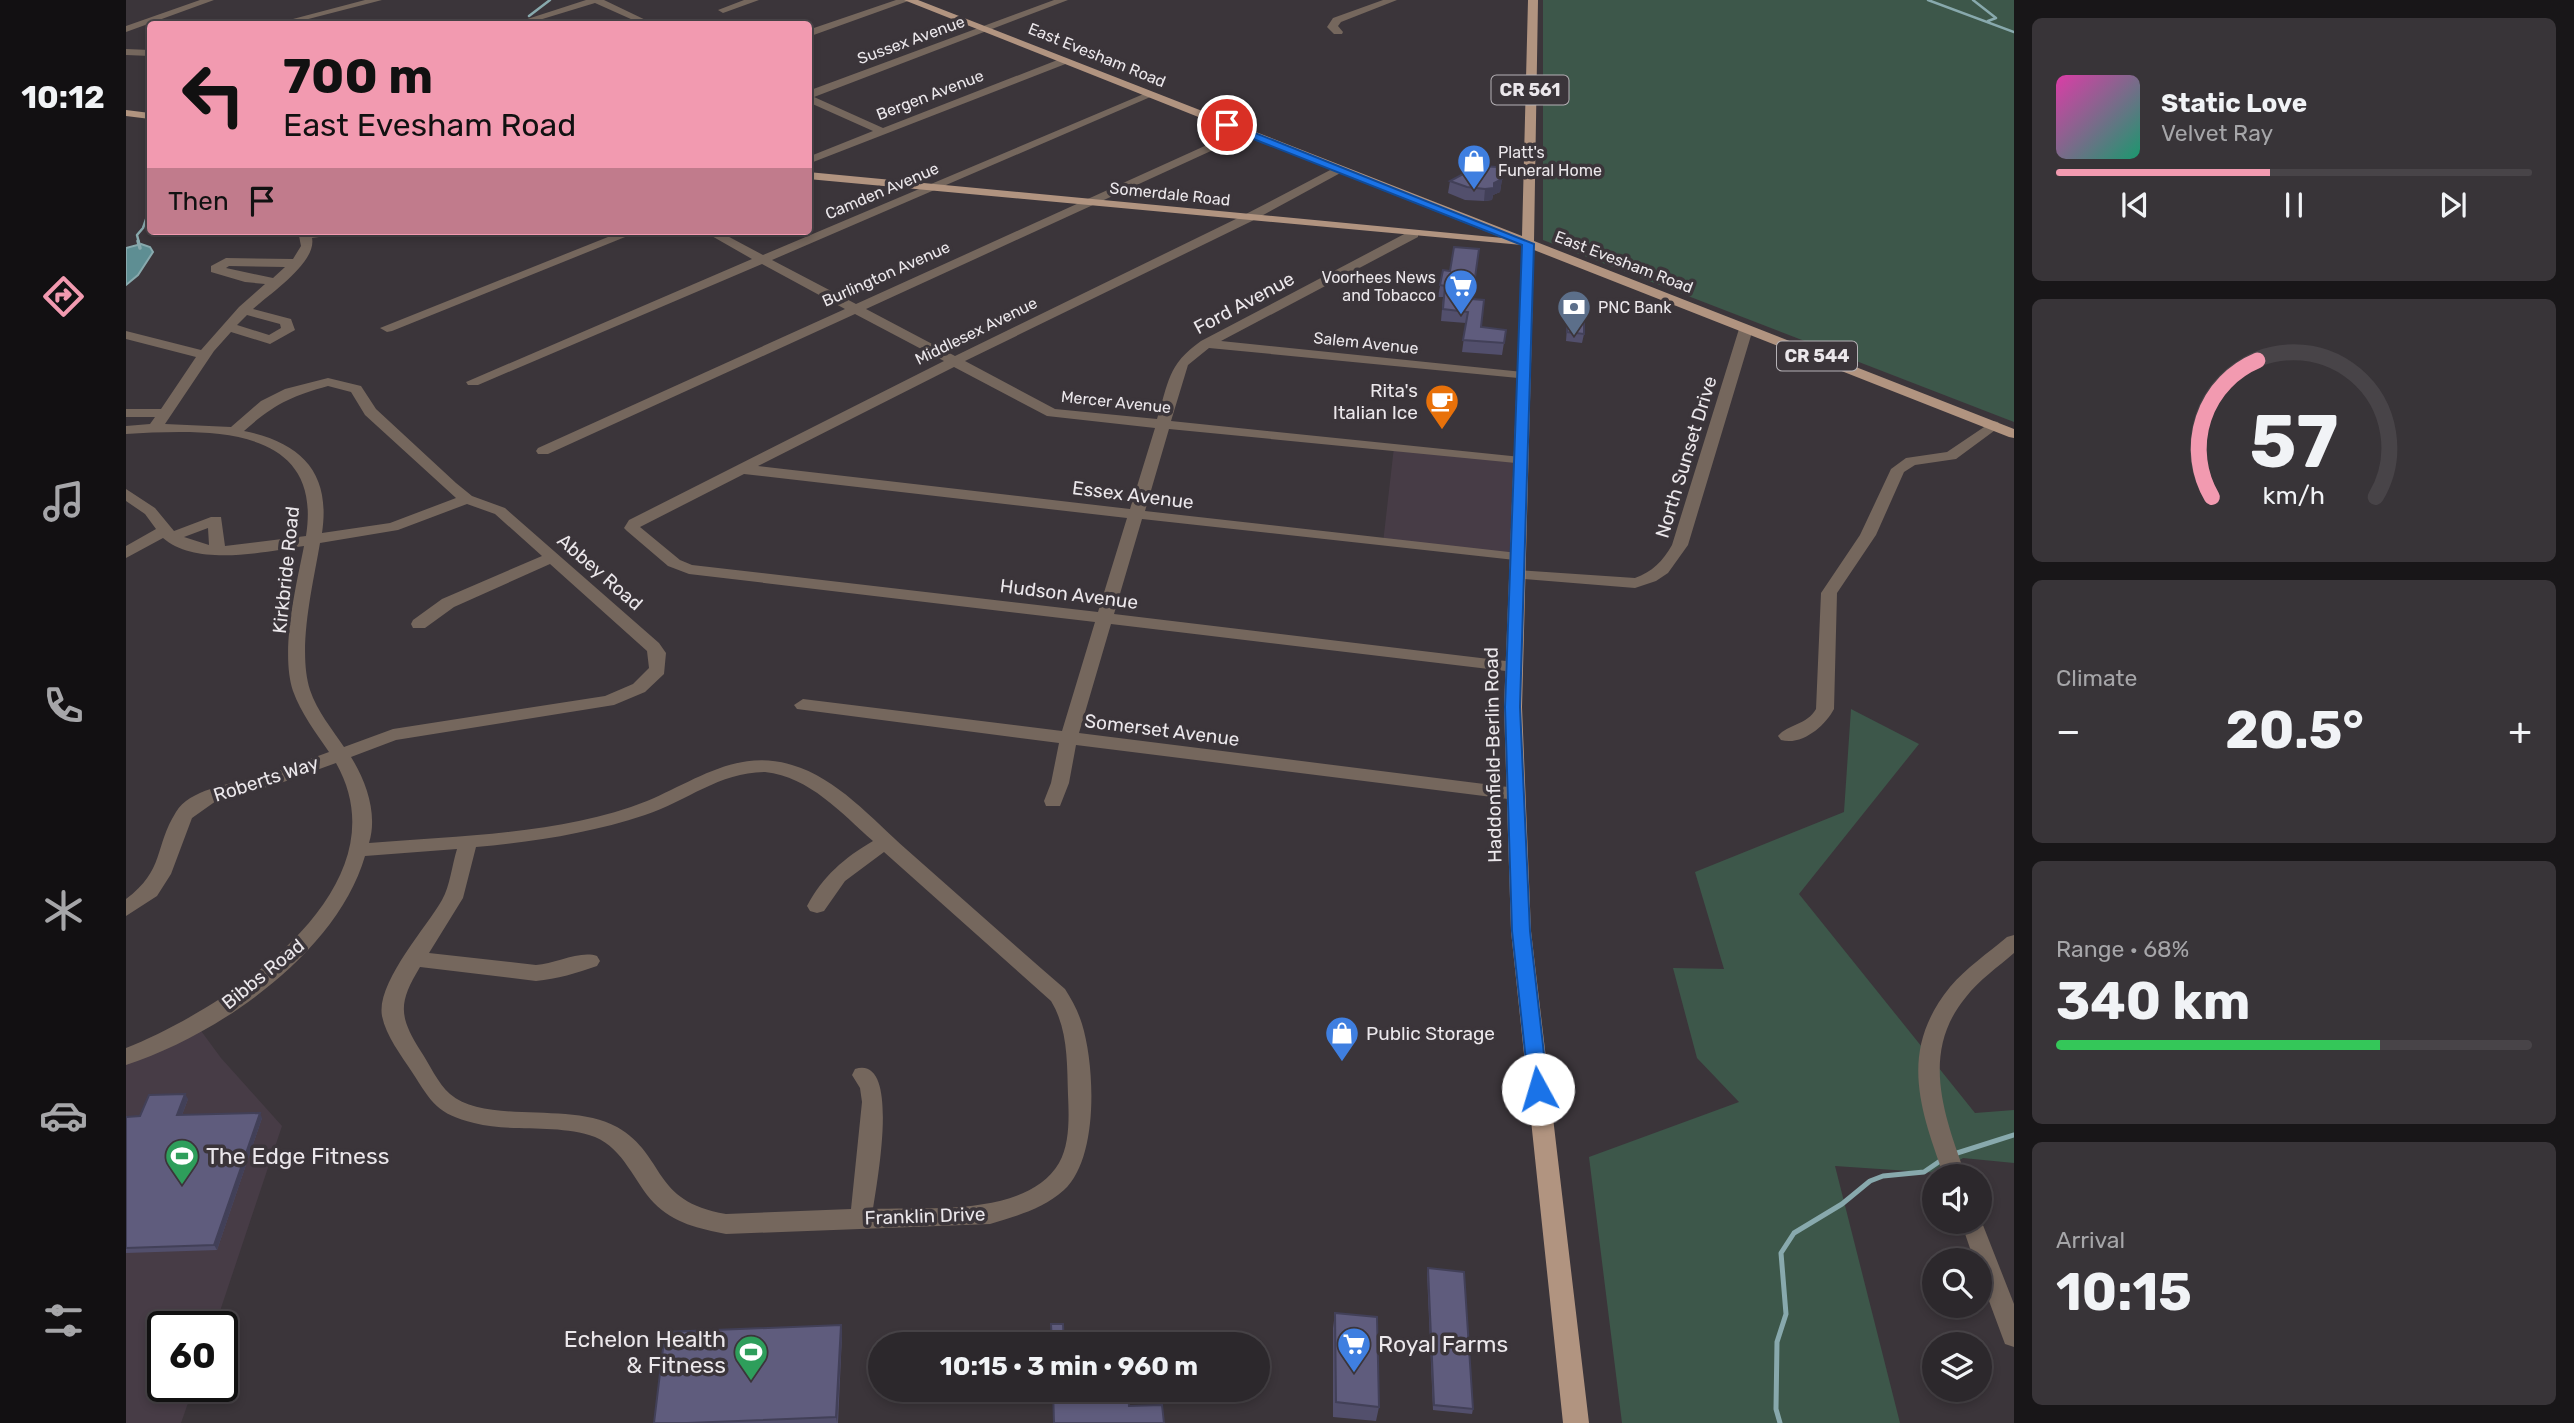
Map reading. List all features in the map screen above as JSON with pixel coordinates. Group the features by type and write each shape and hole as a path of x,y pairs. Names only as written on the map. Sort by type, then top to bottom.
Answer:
{"main road":[{"name":"East Evesham Road","path":"907,0 2014,434"},
{"name":"Haddonfield-Berlin Road","path":"1533,0 1513,707 1521,931 1576,1423"},
{"path":"126,113 147,116"},
{"name":"Somerdale Road","path":"812,174 1528,244"},
{"path":"1464,218 1499,225 1525,218 1528,213"},
{"path":"1527,272 1543,260 1570,260"}],"street":[{"path":"149,21 209,0"},
{"path":"292,21 377,0"},
{"path":"527,21 596,0 642,21"},
{"path":"723,9 754,0"},
{"path":"812,33 907,0"},
{"name":"Sussex Avenue","path":"812,94 1063,0"},
{"path":"1338,32 1332,27 1337,20 1392,0"},
{"path":"317,15 326,21"},
{"path":"126,29 147,22"},
{"path":"126,52 147,53"},
{"name":"Bergen Avenue","path":"812,159 1065,61"},
{"name":"Camden Avenue","path":"472,382 1150,95"},
{"path":"812,98 884,132"},
{"name":"Burlington Avenue","path":"543,451 1244,132"},
{"name":"Middlesex Avenue","path":"632,528 634,523 953,362 1248,218 1340,169"},
{"name":"Ford Avenue","path":"1053,801 1060,783 1068,740 1161,424 1181,365 1187,357 1206,344 1415,234"},
{"path":"155,428 203,355 244,310 297,263 307,246 305,235"},
{"path":"387,328 624,235"},
{"name":"Mercer Avenue","path":"716,235 1052,413 1521,461"},
{"path":"277,282 245,278 216,269 226,262 297,263"},
{"path":"228,327 270,340 288,330 286,322 244,310"},
{"name":"North Sunset Drive","path":"1518,566 1635,583 1648,580 1670,565 1681,545 1746,329"},
{"path":"126,335 203,355"},
{"name":"Salem Avenue","path":"1206,344 1523,376"},
{"name":"Abbey Road","path":"234,432 266,404 290,392 328,382 356,389 370,412 467,499 500,511 653,646 659,660 658,670 639,688 601,703 393,735 341,755"},
{"path":"126,413 164,413"},
{"path":"1787,736 1812,727 1821,720 1825,709 1829,593 1868,536 1898,469 1911,461 1951,456 1993,425"},
{"name":"Kirkbride Road","path":"126,430 202,428 234,432 276,447 305,470 315,493 312,540 299,631 298,675 304,696 341,755 358,790 364,829 359,850"},
{"name":"Essex Avenue","path":"743,468 1135,514 1518,566"},
{"path":"126,494 150,510 168,533 185,544 217,551 393,527 467,499"},
{"path":"126,553 168,533 216,520 217,551"},
{"name":"Hudson Avenue","path":"632,528 674,563 690,569 1514,667"},
{"path":"419,624 448,603 551,558"},
{"name":"Somerset Avenue","path":"803,705 1516,794"},
{"name":"Roberts Way","path":"126,909 150,891 177,836 184,814 197,803 226,790 272,780 341,755"},
{"name":"Franklin Drive","path":"359,850 468,842 614,817 666,800 717,774 751,766 771,766 804,774 817,782 886,842 1058,995 1070,1013 1075,1032 1081,1132 1077,1153 1067,1171 1043,1196 1018,1207 990,1214 726,1224 705,1221 673,1206 636,1156 617,1138 593,1127 485,1115 452,1107 442,1100 393,1016 396,989 453,898 468,842"},
{"path":"817,906 835,877 854,861 886,842"},
{"name":"Bibbs Road","path":"126,1057 158,1044 228,1005 289,956 313,932 333,905 359,850"},
{"path":"1951,1164 1938,1130 1930,1092 1926,1060 1930,1037 1938,1019 1959,991 2014,942"},
{"path":"416,959 536,973 551,972 590,961"},
{"path":"861,1219 873,1102 871,1086 863,1075"},
{"path":"1977,1234 2012,1324"}],"shaded area":[{"path":"1394,447 1521,461 1518,558 1383,543"},
{"path":"196,1024 221,1058 282,1126 220,1311 147,1311 147,1402 188,1402 181,1423 126,1423 126,1057"}],"green space":[{"path":"1543,0 2014,0 2014,422 1543,240"},
{"path":"1851,709 1919,744 1799,894 1975,1113 2014,1110 2014,1163 1963,1158 1953,1164 1922,1164 1922,1172 1835,1166 1900,1423 1622,1423 1589,1157 1739,1102 1697,1058 1673,968 1724,969 1695,872 1844,812"}],"water":[{"path":"141,244 150,247 153,252 138,275 126,285 126,248"}],"building":[{"path":"1478,166 1498,167 1502,172 1502,179 1494,183 1494,188 1485,189 1450,181"},
{"path":"1454,247 1479,249 1472,299 1484,300 1481,327 1506,330 1504,343 1463,340 1468,312 1443,309 1445,286 1440,285 1443,270 1450,271"},
{"path":"1568,313 1584,315 1584,334 1567,332"},
{"name":"The Edge Fitness","path":"185,1094 177,1115 260,1113 214,1245 126,1248 126,1117 140,1116 149,1095"},
{"name":"Royal Farms","path":"1428,1268 1464,1272 1473,1409 1434,1405"},
{"name":"Royal Farms","path":"1335,1313 1377,1317 1379,1407 1336,1402"},
{"path":"1051,1324 1063,1324 1063,1332 1051,1332"},
{"name":"Echelon Health & Fitness","path":"841,1325 836,1417 654,1423 665,1332"},
{"path":"1053,1402 1162,1405 1164,1423 1054,1423"}],"waterway":[{"path":"529,16 550,0"},
{"path":"1928,0 2014,32"},
{"path":"1973,0 1996,18 1988,21"},
{"path":"139,243 137,235 147,217"},
{"path":"138,241 140,248"},
{"path":"1954,1154 2014,1135"},
{"path":"1780,1423 1776,1409 1777,1342 1786,1314 1781,1253 1794,1233 1842,1204 1870,1181 1883,1176 1924,1172 1943,1159"}],"place":[{"name":"Platt's Funeral Home","path":"1474,191"},
{"name":"Voorhees News and Tobacco","path":"1461,316"},
{"name":"PNC Bank","path":"1574,337"},
{"name":"Rita's Italian Ice","path":"1442,431"},
{"name":"Public Storage","path":"1342,1063"},
{"name":"The Edge Fitness","path":"182,1186"},
{"name":"Royal Farms","path":"1354,1374"},
{"name":"Echelon Health & Fitness","path":"751,1382"}],"route":[{"path":"1227,125 1528,244 1513,707 1521,931 1538,1089"}]}
